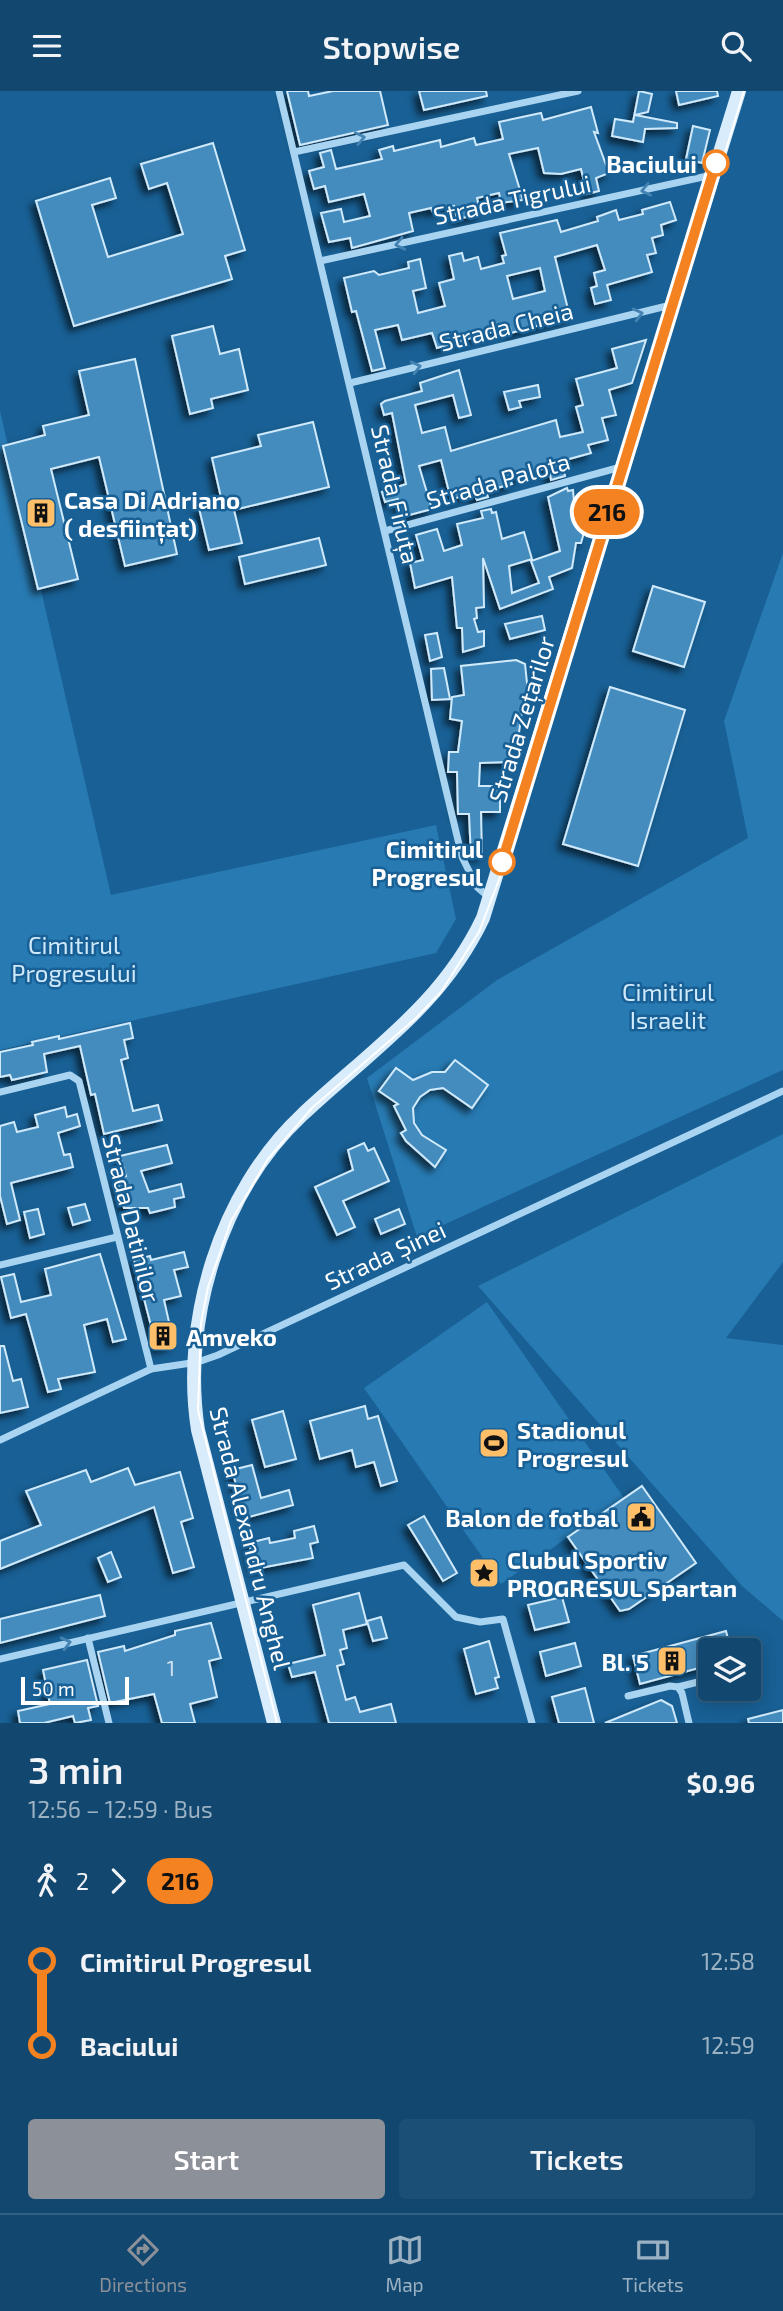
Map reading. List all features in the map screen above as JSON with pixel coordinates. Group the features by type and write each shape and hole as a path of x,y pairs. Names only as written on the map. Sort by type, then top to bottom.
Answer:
{"main road":[{"name":"Strada Zețarilor","path":"194,1363 197,1323 213,1259 224,1232 259,1168 299,1118 435,995 466,951 490,898 738,91"},
{"name":"Strada Alexandru Anghel","path":"194,1363 198,1430 274,1723"}],"street":[{"name":"Strada Firuța","path":"279,91 462,857 477,887 490,898"},
{"path":"294,152 578,91"},
{"name":"Strada Tigrului","path":"320,261 712,174"},
{"name":"Strada Cheia","path":"350,383 671,305"},
{"name":"Strada Palota","path":"385,531 621,467"},
{"name":"Strada Datinilor","path":"0,1092 70,1075 76,1076 151,1369"},
{"name":"Strada Șinei","path":"0,1440 151,1369 194,1363 218,1355 783,1091"},
{"path":"0,1265 117,1237"},
{"path":"0,1660 404,1565 456,1617 468,1621 503,1619 531,1723"},
{"path":"88,1638 109,1723"},
{"path":"628,1696 698,1682"},
{"path":"677,1687 682,1693 690,1723"}],"green space":[{"name":"Cimitirul Progresului","path":"0,411 111,895 436,825 456,919 436,953 0,1050"},
{"name":"Cimitirul Israelit","path":"783,553 783,1070 417,1237 367,1078 497,980 748,838 724,721"},
{"path":"783,1134 783,1262 726,1338 783,1345 783,1621 742,1586 478,1286"},
{"name":"Stadionul Progresul","path":"487,1302 624,1498 501,1584 364,1388"}],"building":[{"path":"287,91 308,91 309,96 333,91 380,91 388,125 300,145"},
{"path":"419,91 486,91 487,96 424,110"},
{"path":"639,91 652,94 648,112 635,115 677,123 677,128 645,129 643,142 612,136 615,119 633,122"},
{"path":"676,91 717,91 718,96 679,105"},
{"path":"591,107 598,133 594,132 609,173 596,178 599,191 587,194 581,169 561,174 544,173 538,148 509,154 523,200 501,203 499,193 477,198 481,214 457,219 454,206 432,211 431,208 409,213 413,231 352,248 350,238 329,242 321,213 341,209 344,222 370,216 364,194 329,202 325,186 314,189 309,171 324,167 320,153 331,150 336,169 382,159 379,150 393,146 394,151 440,140 441,147 474,138 476,145 503,139 499,122 541,113 543,120"},
{"path":"693,126 710,130 702,163 686,159"},
{"path":"213,143 245,250 225,256 232,279 74,326 36,201 110,178 116,198 92,205 108,257 183,234 167,183 149,189 141,164"},
{"path":"670,202 676,220 661,225 663,235 652,238 656,253 647,255 652,272 607,285 611,300 595,304 591,288 597,286 594,273 605,270 597,245 555,257 570,317 511,333 510,327 437,348 432,333 402,340 398,325 375,330 385,368 372,371 356,311 352,312 344,278 374,271 379,275 409,268 408,262 420,259 426,288 413,291 418,313 445,306 439,283 454,279 449,256 462,253 464,261 478,257 481,269 504,263 502,256 506,255 500,233 557,220 561,232 598,221 597,217 616,210 619,220 643,214 642,210","holes":["540,268 545,291 513,299 507,276"]},
{"path":"213,326 220,354 239,349 248,390 211,399 213,408 190,414 172,336"},
{"path":"646,340 632,383 609,390 616,415 602,418 608,440 588,445 591,453 562,461 565,476 551,480 549,467 510,479 512,484 486,491 488,497 477,500 473,492 451,500 441,460 419,466 432,509 402,517 398,499 385,502 382,492 406,484 392,413 384,415 381,404 385,401 422,391 420,383 459,370 471,415 459,418 453,395 415,405 422,433 445,427 451,451 556,420 560,437 583,432 576,407 583,405 576,379 617,368 612,349"},
{"path":"135,359 177,554 125,566 99,457 51,469 78,579 38,589 3,446 45,435 43,426 89,415 79,371"},
{"path":"538,385 540,397 519,401 521,407 509,410 504,392"},
{"path":"313,422 329,487 234,510 242,543 209,550 199,508 222,502 212,458 261,446 258,435"},
{"path":"567,488 568,491 573,490 574,502 579,501 583,536 581,543 576,543 572,568 549,577 553,589 500,609 483,558 484,607 476,608 477,618 474,619 478,632 484,631 484,646 463,652 462,628 457,628 452,577 415,588 410,563 423,560 416,535 437,529 444,551 462,545 457,524 483,518 481,511 491,509 492,513 496,512 502,539 524,532 532,559 509,566 512,593 539,583 531,561 560,551 548,497"},
{"path":"319,538 326,565 245,584 239,557"},
{"path":"653,586 705,602 684,667 633,651"},
{"path":"542,616 545,630 510,639 505,624"},
{"path":"437,633 442,657 430,661 425,635"},
{"path":"516,660 525,664 529,702 523,703 518,740 511,739 510,762 480,763 479,786 500,786 500,812 481,812 482,856 471,856 469,814 458,814 457,772 448,772 449,752 458,752 462,721 450,719 452,697 464,695 461,666"},
{"path":"444,668 450,699 432,700 431,669"},
{"path":"610,687 685,710 638,866 563,844"},
{"path":"130,1023 133,1038 124,1040 128,1058 121,1060 133,1111 158,1105 162,1120 104,1134 95,1094 91,1095 80,1046 44,1054 47,1072 12,1080 10,1075 0,1077 0,1052 33,1045 32,1042 59,1036 59,1039"},
{"path":"455,1060 488,1085 472,1108 443,1088 430,1090 420,1097 413,1108 414,1123 422,1135 446,1150 435,1167 406,1141 401,1133 406,1130 394,1106 398,1104 379,1091 396,1068 413,1080 432,1072 445,1072"},
{"path":"65,1107 67,1117 77,1114 80,1126 58,1133 64,1155 70,1154 73,1167 11,1183 20,1220 7,1224 0,1196 0,1126 14,1122 17,1132 38,1127 35,1115"},
{"path":"364,1143 368,1151 374,1148 389,1181 343,1201 355,1227 337,1235 315,1187 353,1170 348,1150"},
{"path":"167,1145 172,1163 141,1171 149,1192 181,1184 184,1197 174,1199 175,1207 150,1213 148,1208 124,1208 117,1179 126,1176 120,1156"},
{"path":"85,1204 90,1220 73,1225 68,1208"},
{"path":"38,1209 44,1234 30,1238 24,1212"},
{"path":"399,1209 405,1224 381,1234 375,1219"},
{"path":"184,1252 188,1267 174,1270 181,1296 164,1300 174,1344 157,1349 134,1260 150,1256 151,1260"},
{"path":"100,1254 126,1339 113,1342 107,1319 84,1325 95,1372 58,1379 61,1389 48,1392 26,1314 11,1318 1,1277 14,1274 21,1302 51,1295 45,1269"},
{"path":"0,1346 4,1346 13,1381 21,1379 28,1407 0,1413"},
{"path":"365,1406 368,1419 378,1416 397,1481 381,1486 374,1462 356,1467 352,1450 320,1459 310,1421"},
{"path":"283,1411 296,1459 265,1467 252,1420"},
{"path":"252,1465 261,1498 289,1490 293,1505 245,1518 232,1470"},
{"path":"128,1468 135,1485 180,1472 193,1518 181,1522 194,1567 173,1573 154,1507 0,1569 0,1541 41,1525 26,1491 86,1470 91,1482"},
{"path":"642,1486 696,1563 629,1609 620,1611 568,1537"},
{"path":"424,1516 457,1573 443,1581 408,1525"},
{"path":"314,1526 318,1542 310,1544 313,1558 255,1569 249,1543 269,1538 270,1543 295,1538 294,1531"},
{"path":"111,1552 121,1577 108,1582 98,1558"},
{"path":"359,1593 367,1624 343,1630 347,1648 340,1650 344,1664 337,1666 346,1700 355,1697 360,1712 391,1704 396,1723 329,1723 315,1672 292,1677 288,1664 325,1655 313,1605"},
{"path":"100,1595 105,1616 0,1643 0,1619"},
{"path":"562,1597 569,1622 535,1630 528,1605"},
{"path":"381,1617 387,1638 373,1641 367,1621"},
{"path":"211,1623 221,1658 209,1661 217,1697 190,1704 195,1723 162,1723 154,1694 110,1703 98,1652 124,1646 125,1651 175,1635 175,1631"},
{"name":"Bl. 5","path":"726,1631 728,1638 700,1638"},
{"name":"Bl. 5","path":"698,1639 698,1668 640,1684 633,1656"},
{"path":"489,1641 499,1677 495,1678 498,1688 476,1694 464,1649"},
{"path":"575,1643 581,1666 546,1676 540,1652"},
{"path":"87,1660 98,1706 88,1708 91,1720 75,1723 73,1716 44,1723 20,1723 18,1711 50,1704 43,1670"},
{"path":"585,1688 594,1723 559,1723 552,1697"},
{"path":"661,1700 672,1706 677,1723 605,1723"},
{"path":"783,1710 783,1723 749,1723 748,1719"}],"tram line":[{"path":"277,1723 198,1410 201,1323 208,1287 231,1221 268,1159 312,1108 416,1018 441,992 479,932 507,859 744,91"}],"bus line":[{"name":"216","path":"502,862 613,491 716,163"}],"place":[{"name":"Baciului","path":"716,163"},
{"name":"Casa Di Adriano ( desființat)","path":"41,513"},
{"name":"Cimitirul Progresul","path":"502,862"},
{"name":"Amveko","path":"163,1336"},
{"name":"Stadionul Progresul","path":"494,1443"},
{"name":"Balon de fotbal","path":"641,1517"},
{"name":"Clubul Sportiv PROGRESUL Spartan","path":"484,1573"},
{"name":"Bl. 5","path":"672,1661"}]}
